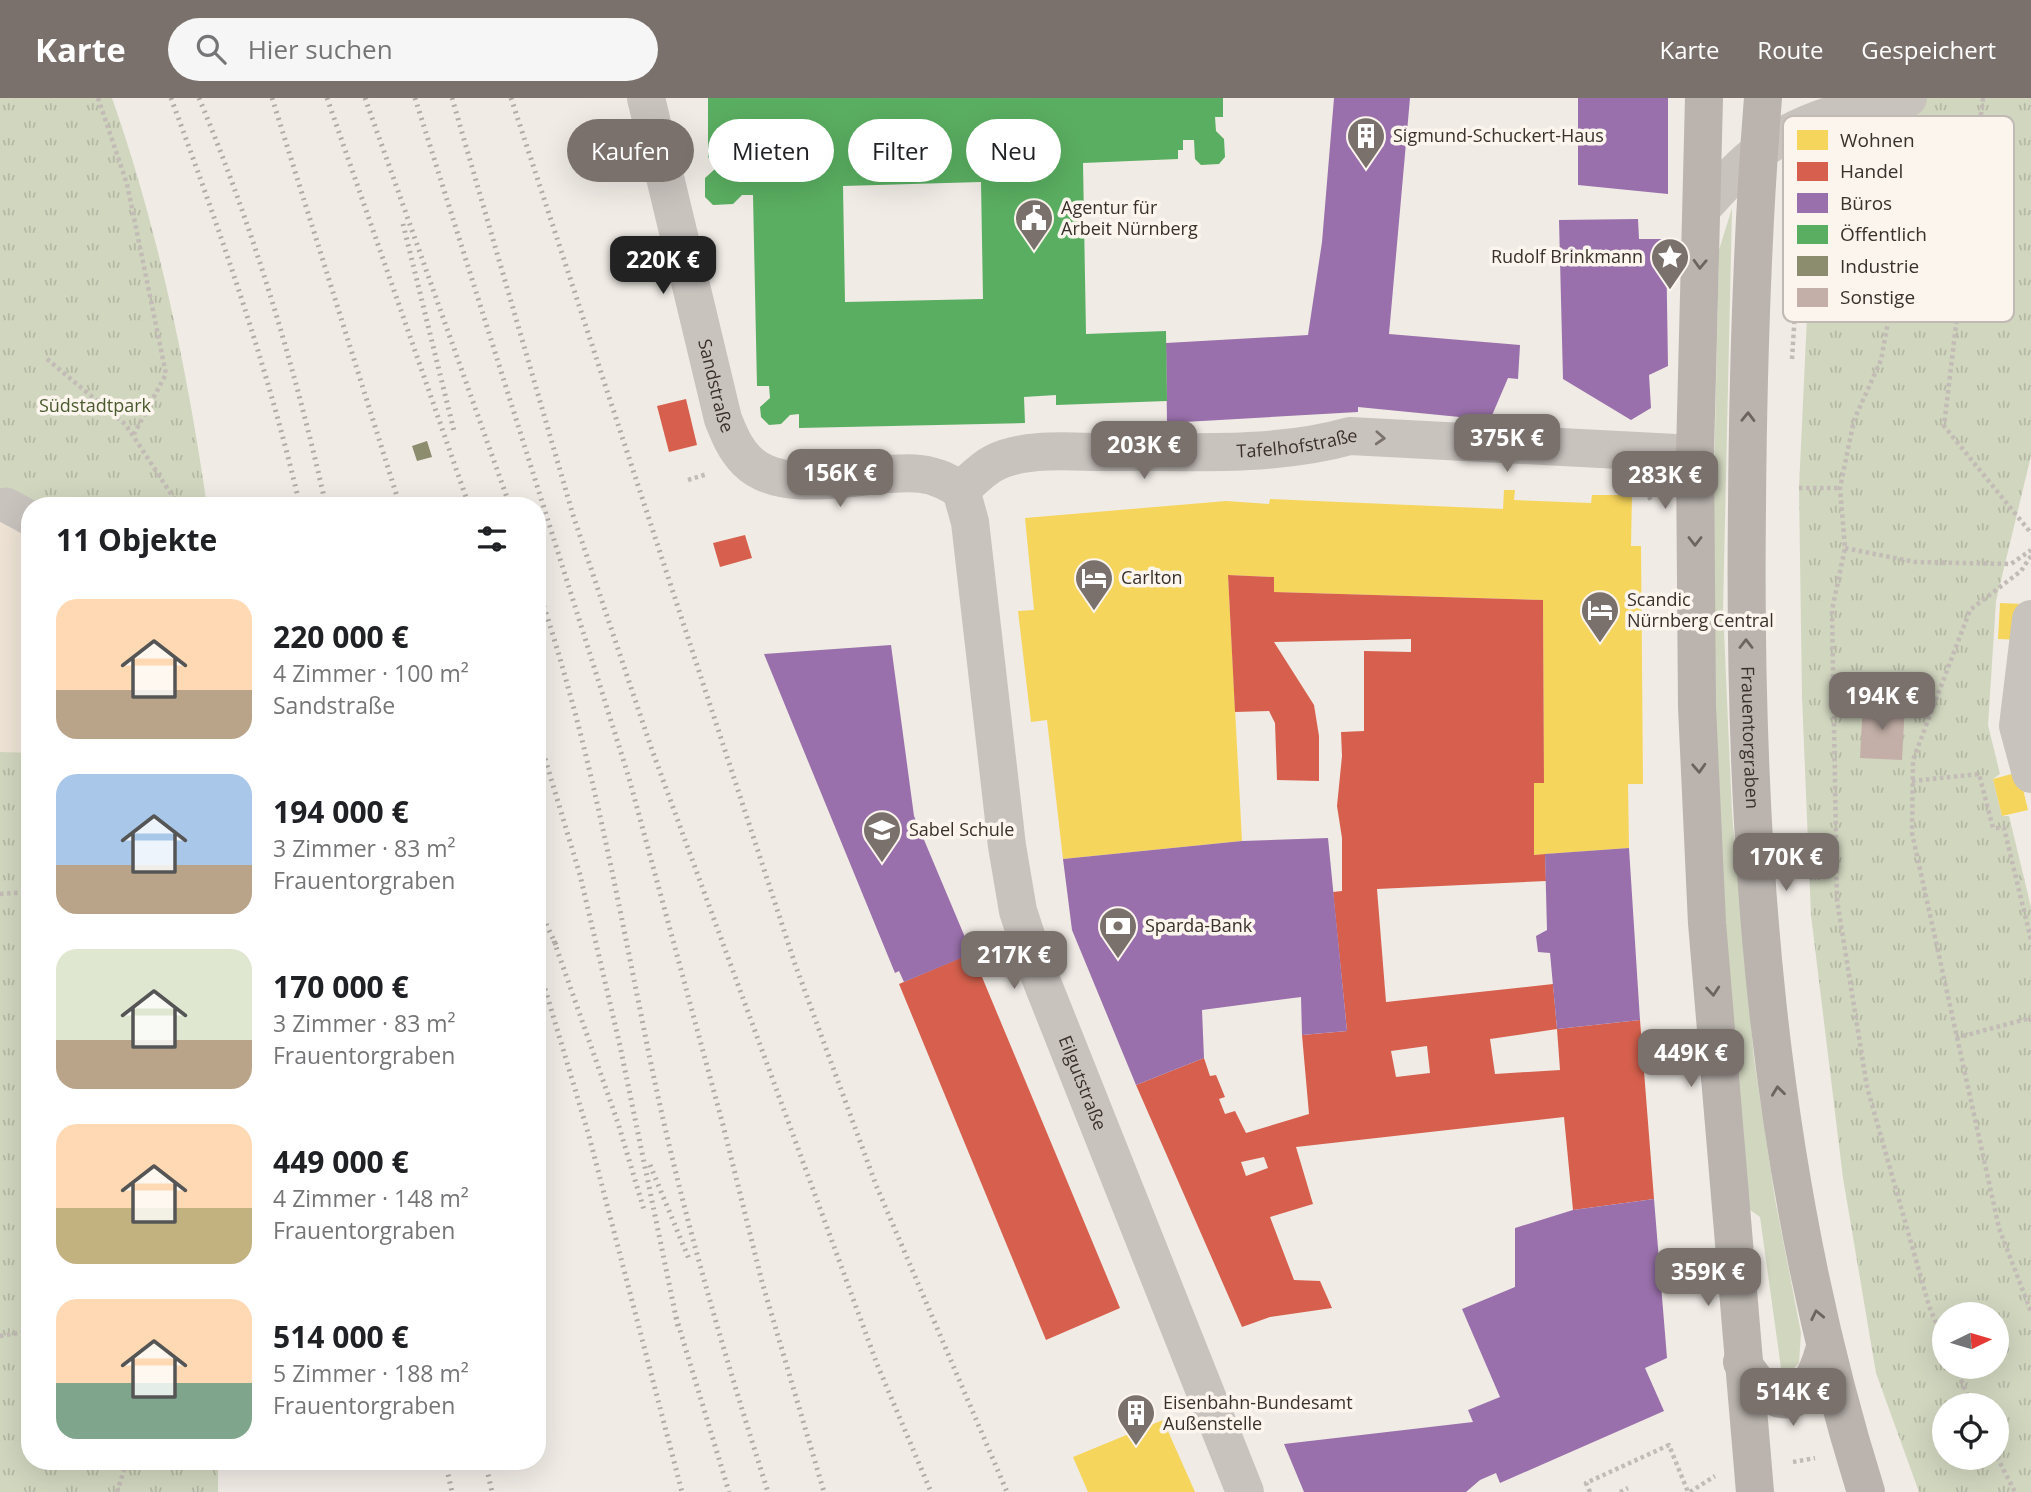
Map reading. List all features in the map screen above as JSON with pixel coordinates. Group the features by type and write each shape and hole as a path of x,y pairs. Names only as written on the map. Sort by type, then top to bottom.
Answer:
{"main road":[{"path":"1704,98 1695,454 1697,707 1703,856 1742,1362 1755,1492"},
{"name":"Frauentorgraben","path":"1763,98 1750,334 1746,545 1746,706 1751,814 1762,962 1780,1110 1798,1225 1825,1351 1866,1492"},
{"path":"1742,1362 1765,1393 1778,1399 1787,1399 1801,1395 1811,1385 1825,1351"}],"street":[{"name":"Sandstraße","path":"646,98 723,419 733,443 748,463 770,474 794,479 920,474 941,478 961,490"},
{"path":"1828,116 1838,112 1914,110"},
{"path":"1702,208 1759,151 1783,136"},
{"name":"Tafelhofstraße","path":"961,490 993,463 1013,456 1313,446 1350,436 1695,454"},
{"name":"Eilgutstraße","path":"961,490 970,522 1006,832 1018,911 1043,984 1245,1492"},
{"path":"2031,619 2018,726 2031,774"}],"path":[{"path":"98,98 127,184 166,374 134,434"},
{"path":"1981,116 1983,98"},
{"path":"1793,348 1795,322"},
{"path":"1888,322 1881,360 1854,420 1840,488 1845,548 1832,610 1838,900 1867,1087 1932,1315"},
{"path":"1956,322 1944,426 2031,533"},
{"path":"47,359 110,409 134,434 173,497"},
{"path":"1799,488 1840,488"},
{"path":"1845,548 1915,562 2011,564 2031,550"},
{"path":"2031,556 2021,570 1970,610 1913,760 1912,781 1912,833 1955,1038 1999,1228 2031,1312"},
{"path":"1912,781 1979,774 1993,828 2004,828 2031,940"},
{"path":"0,894 21,893"},
{"path":"1955,1038 2031,1019"},
{"path":"0,1336 21,1332"},
{"path":"1590,1492 1586,1483 1669,1445 1689,1492 1713,1477"},
{"path":"117,1492 124,1470"},
{"path":"2004,1470 2015,1492"},
{"path":"1620,1492 1628,1488"}],"green space":[{"name":"Südstadtpark","path":"0,98 112,98 143,198 169,299 206,497 21,497 21,1470 218,1470 218,1492 0,1492"},
{"path":"1823,98 2031,98 2031,456 1996,601 1988,725 2000,774 1993,779 2002,816 2009,816 2031,907 2031,1492 1919,1492 1876,1373 1843,1178 1811,915 1802,696 1799,488 1807,322 2014,322 2014,116 1821,116"},
{"path":"1732,208 1723,609 1732,813 1754,1058 1775,1199 1801,1333 1799,1363 1791,1371 1781,1368 1760,1217 1746,1207 1727,978 1711,613 1719,250"}],"shaded area":[{"path":"21,505 21,753 0,752 0,508"}],"building: Wohnen":[{"path":"1504,490 1515,490 1514,500 1591,503 1592,495 1632,495 1631,546 1641,546 1643,784 1628,784 1629,848 1534,855 1534,783 1544,783 1543,600 1274,592 1274,577 1228,575 1242,841 1063,859 1047,720 1031,722 1018,611 1034,610 1025,518 1226,501 1269,504 1270,499 1503,509"},
{"path":"2000,603 2024,604 2022,640 1998,639"},
{"path":"2019,772 2028,810 2002,816 1993,779"},
{"name":"Eisenbahn-Bundesamt Außenstelle","path":"1163,1420 1195,1492 1088,1492 1073,1457"}],"building: Handel":[{"path":"686,399 697,445 669,452 657,406"},
{"path":"745,535 752,558 720,567 713,543"},
{"path":"1228,575 1274,577 1274,592 1543,600 1544,783 1534,783 1534,855 1545,854 1546,881 1377,889 1386,1002 1553,984 1557,1029 1640,1020 1654,1199 1573,1210 1564,1117 1296,1147 1313,1204 1270,1217 1294,1280 1320,1281 1332,1308 1270,1317 1242,1327 1136,1085 1204,1058 1210,1076 1216,1075 1225,1097 1219,1099 1225,1114 1235,1111 1246,1133 1309,1114 1302,1035 1347,1031 1333,892 1342,891 1342,838 1337,806 1342,756 1341,732 1364,731 1364,651 1411,652 1411,639 1274,642 1314,705 1319,736 1319,781 1277,780 1275,723 1269,711 1235,712","holes":["1557,1029 1560,1070 1495,1074 1490,1039","1427,1046 1430,1073 1396,1077 1391,1051","1264,1157 1268,1168 1246,1176 1241,1162"]},
{"path":"972,953 1120,1308 1046,1340 899,984"}],"building: Büros":[{"path":"1334,98 1410,98 1389,334 1520,345 1518,379 1508,378 1490,420 1358,407 1358,412 1167,423 1166,343 1308,335 1322,242"},
{"name":"Sigmund-Schuckert-Haus","path":"1578,98 1668,98 1668,194 1578,185"},
{"path":"1638,219 1639,239 1666,239 1668,366 1649,375 1651,408 1631,420 1563,379 1559,220"},
{"path":"891,645 914,816 967,942 961,945 966,956 904,982 899,971 895,973 764,654"},
{"path":"1328,838 1347,1031 1302,1035 1301,997 1202,1010 1204,1058 1136,1085 1072,930 1063,859 1242,841"},
{"path":"1629,848 1640,1020 1557,1029 1550,953 1538,952 1536,936 1547,930 1545,854"},
{"path":"1654,1199 1667,1358 1645,1368 1664,1411 1500,1483 1496,1473 1480,1480 1466,1492 1304,1492 1284,1444 1473,1422 1468,1410 1500,1397 1462,1309 1515,1287 1515,1228 1573,1210"}],"building: Öffentlich":[{"name":"Agentur für Arbeit Nürnberg","path":"708,98 1223,98 1223,117 1215,117 1216,131 1224,139 1225,157 1219,164 1201,165 1195,159 1194,140 1183,140 1183,150 1178,150 1178,159 1083,163 1086,334 1166,331 1167,401 1056,405 1056,395 1024,397 1025,423 799,428 799,414 790,415 781,424 769,425 761,417 760,407 770,398 769,386 757,386 753,195 742,195 733,204 713,205 705,197 705,178 708,175 708,182 834,182 834,119 708,119","holes":["981,182 983,299 845,302 843,186"]}],"building: Industrie":[{"path":"427,441 432,457 417,461 412,446"}],"building: Sonstige":[{"path":"1863,703 1905,705 1902,760 1860,758"}],"railway":[{"path":"171,98 242,300 273,401 298,497"},
{"path":"199,98 238,198 272,299 324,497"},
{"path":"272,98 397,497"},
{"path":"327,98 466,497"},
{"path":"365,98 507,497"},
{"path":"415,98 541,497"},
{"path":"452,98 573,515 652,750 877,1364 931,1492"},
{"path":"511,98 795,964 876,1185 1007,1492"},
{"path":"403,224 454,431"},
{"path":"546,514 629,778 723,1125 762,1282 824,1492"},
{"path":"546,613 588,763 651,1064 689,1226 768,1492"},
{"path":"546,762 580,875 620,1046 678,1327"},
{"path":"546,924 558,949"},
{"path":"554,941 618,1123 644,1210"},
{"path":"546,992 589,1136 682,1492"},
{"path":"650,1165 689,1259"},
{"path":"676,1317 729,1492"},
{"path":"447,1470 452,1492"},
{"path":"487,1470 492,1492"}],"place":[{"name":"Sigmund-Schuckert-Haus","path":"1366,170"},
{"name":"Agentur für Arbeit Nürnberg","path":"1034,252"},
{"name":"Rudolf Brinkmann","path":"1670,291"},
{"name":"Carlton","path":"1094,612"},
{"name":"Scandic Nürnberg Central","path":"1600,644"},
{"name":"Sabel Schule","path":"882,864"},
{"name":"Sparda-Bank","path":"1118,960"},
{"name":"Eisenbahn-Bundesamt Außenstelle","path":"1136,1447"}]}
